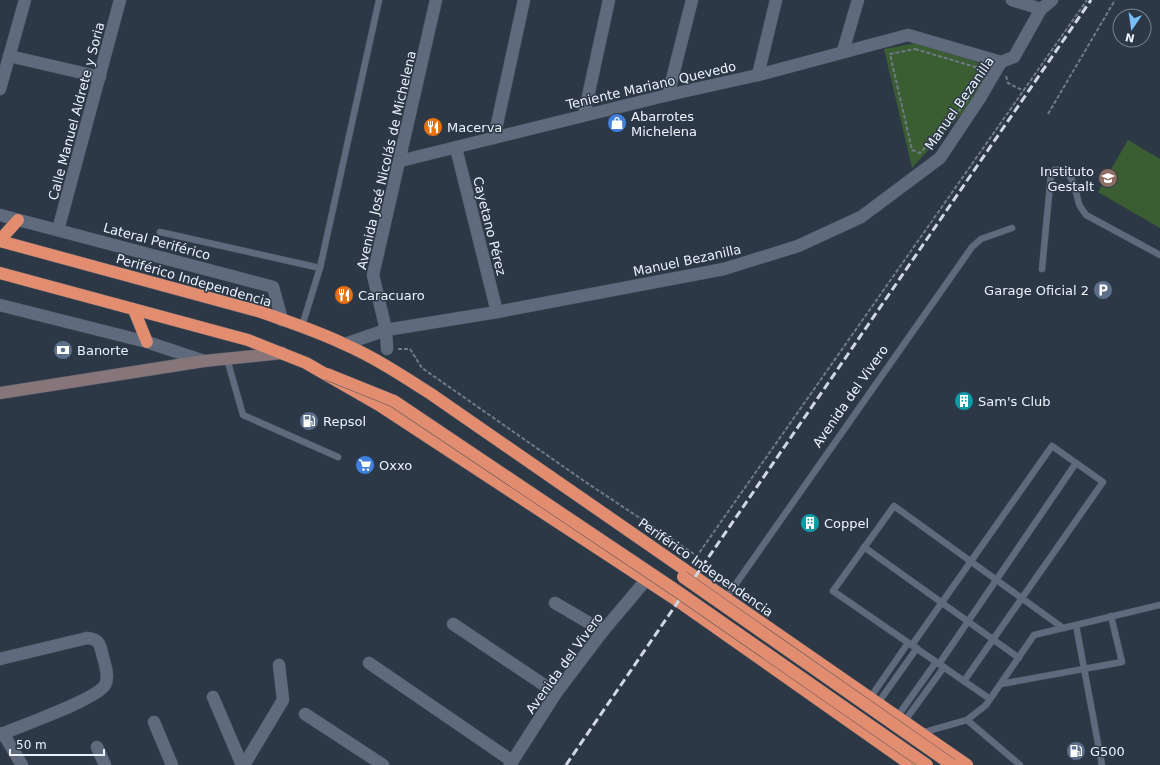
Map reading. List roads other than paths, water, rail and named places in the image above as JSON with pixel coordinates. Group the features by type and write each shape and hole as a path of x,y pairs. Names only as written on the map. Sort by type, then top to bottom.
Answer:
{"highway":[{"path":"0,241 18,220"},
{"name":"Periférico Independencia","path":"0,241 261,312 302,326 345,344 376,360 430,393 698,583 726,598 967,765"},
{"path":"0,273 248,340 306,362 379,405 646,580 685,601 911,765"},
{"path":"134,310 147,342"},
{"path":"345,344 373,368 427,398 698,583 952,765"},
{"path":"327,374 394,401 927,765"},
{"path":"685,601 698,583"}],"street":[{"path":"0,89 25,0"},
{"name":"Calle Manuel Aldrete y Soria","path":"58,230 120,0"},
{"name":"Avenida José Nicolás de Michelena","path":"387,349 386,330 373,275 436,0"},
{"path":"494,138 524,0"},
{"path":"584,115 609,0"},
{"path":"668,95 692,0"},
{"path":"758,75 776,0"},
{"path":"843,51 858,0"},
{"path":"1012,0 1041,9"},
{"name":"Manuel Bezanilla","path":"345,344 386,330 497,312 724,269 798,246 861,217 940,158 980,98 1001,63 1014,57 1041,9 1052,0"},
{"name":"Teniente Mariano Quevedo","path":"400,161 584,115 758,75 843,51 908,35 1001,63"},
{"path":"9,56 100,77"},
{"name":"Cayetano Pérez","path":"456,148 497,312"},
{"name":"Lateral Periférico","path":"0,215 273,287 282,320"},
{"path":"0,305 147,342 204,361"},
{"path":"0,393 204,361 282,353"},
{"name":"Avenida del Vivero","path":"511,763 556,693 603,631 646,580"},
{"path":"555,603 603,631"},
{"path":"453,624 556,693"},
{"path":"0,659 87,638 94,639 100,643 107,675 105,685 92,696 2,734 22,765"},
{"path":"369,663 511,763"},
{"path":"243,765 283,700 279,665"},
{"path":"212,698 243,765"},
{"path":"305,714 383,765"},
{"path":"154,722 172,765"},
{"path":"97,747 105,765"}],"lane":[{"path":"302,326 320,268 379,0"},
{"path":"1042,269 1051,174 1054,170 1060,169 1064,171 1074,182 1080,206 1086,214 1160,255"},
{"name":"Avenida del Vivero","path":"726,598 972,247 981,239 1012,228"},
{"path":"160,232 320,268"},
{"path":"227,359 243,415 338,456"},
{"path":"874,701 1052,446 1103,482 1023,599 964,681"},
{"path":"901,719 1076,463"},
{"path":"990,699 833,591 894,506 1063,628"},
{"path":"864,548 942,602 1018,658"},
{"path":"920,733 967,720 986,705 1034,635 1160,605"},
{"path":"1001,684 1122,662 1112,616"},
{"path":"1076,625 1102,765"},
{"path":"874,701 912,645"},
{"path":"901,719 939,664"},
{"path":"967,720 1020,765"}],"railway":[{"path":"566,765 1091,0"}],"place":[{"name":"Abarrotes Michelena","path":"617,123"},
{"name":"Macerva","path":"433,127"},
{"name":"Instituto Gestalt","path":"1108,178"},
{"name":"Garage Oficial 2","path":"1103,290"},
{"name":"Caracuaro","path":"344,295"},
{"name":"Banorte","path":"63,350"},
{"name":"Sam's Club","path":"964,401"},
{"name":"Repsol","path":"309,421"},
{"name":"Oxxo","path":"365,465"},
{"name":"Coppel","path":"810,523"},
{"name":"G500","path":"1076,751"}]}
